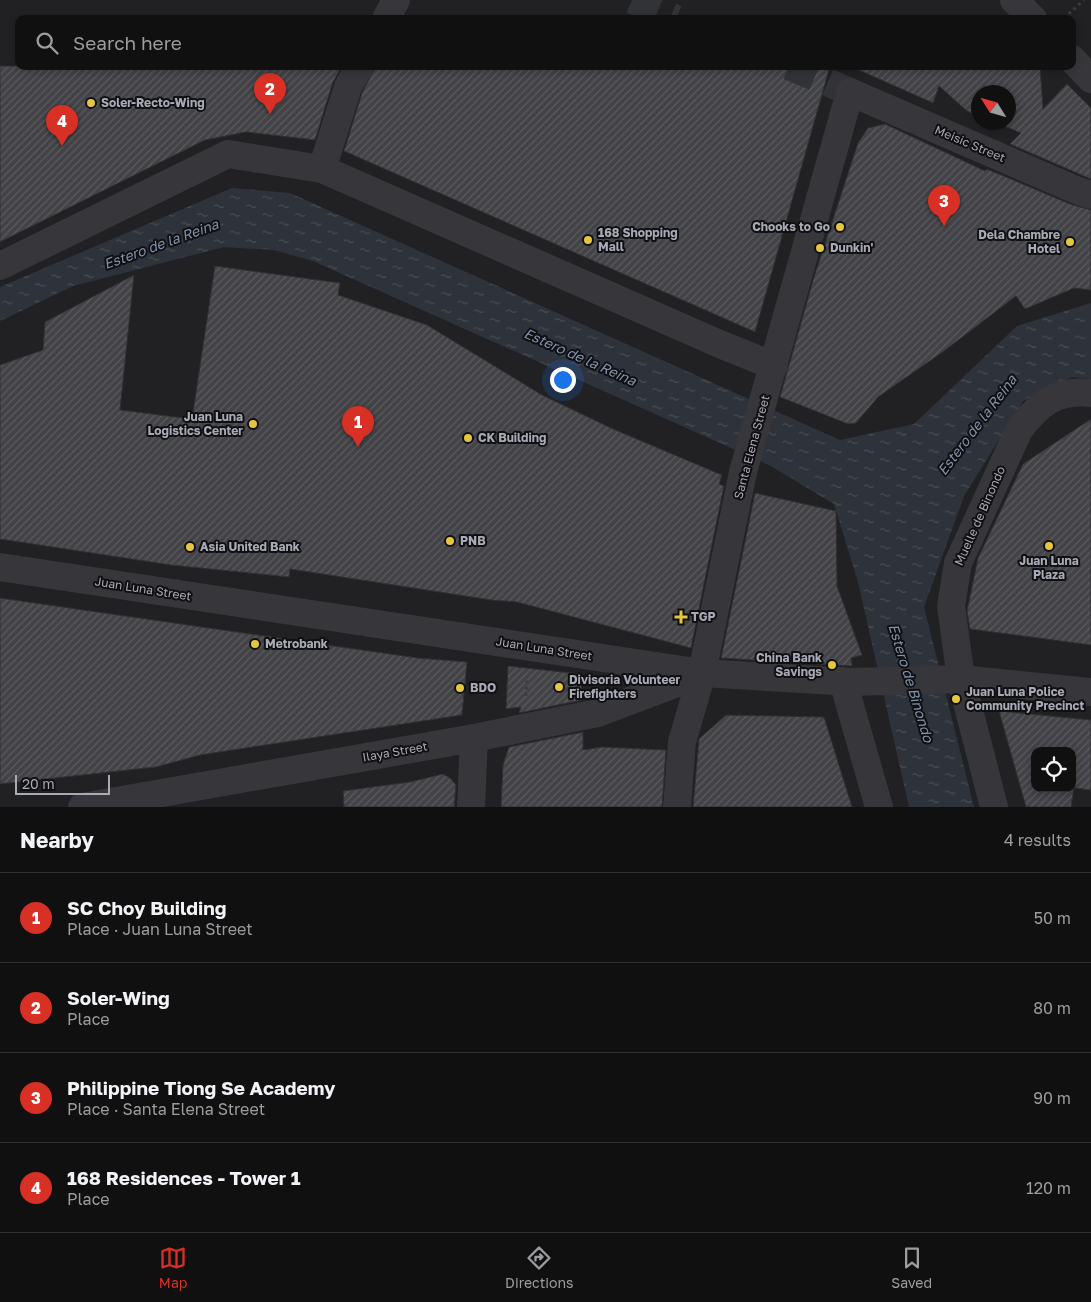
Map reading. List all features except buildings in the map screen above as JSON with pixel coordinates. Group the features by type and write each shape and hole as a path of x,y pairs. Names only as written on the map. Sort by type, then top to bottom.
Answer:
{"street":[{"path":"388,15 396,0"},
{"path":"1014,0 1029,15"},
{"path":"1076,63 1091,79"},
{"path":"322,170 348,87 358,70"},
{"name":"Meisic Street","path":"850,92 1091,195"},
{"name":"Santa Elena Street","path":"677,807 682,742 702,673 743,472 850,92"},
{"path":"0,266 228,154 322,170 722,345 770,377"},
{"name":"Muelle de Binondo","path":"994,807 956,680 951,606 955,573 962,553 1019,430 1027,419 1037,408 1052,398 1067,394 1091,393"},
{"name":"Juan Luna Street","path":"0,567 702,673 847,681 956,680 1091,692"},
{"name":"Ilaya Street","path":"82,807 474,738 598,713 702,673"},
{"path":"847,681 879,807"},
{"path":"471,807 474,738"}],"path":[{"path":"1067,15 1084,0"},
{"path":"526,728 527,647"}],"shaded area":[{"path":"0,0 1091,0 1091,807 0,807"}],"water":[{"path":"232,188 290,193 840,440 914,424 1017,326 1091,303 1091,379 1072,377 1023,401 964,496 924,607 974,807 909,807 858,582 834,504 771,466 313,261 274,250 224,247 73,286 0,321 0,287"}],"tunnel":[{"path":"632,0 667,15"},
{"path":"798,70 850,92"}],"place":[{"name":"Soler-Recto-Wing","path":"91,103"},
{"name":"Soler-Wing","path":"270,114"},
{"name":"168 Residences - Tower 1","path":"62,146"},
{"name":"Philippine Tiong Se Academy","path":"944,226"},
{"name":"Chooks to Go","path":"840,227"},
{"name":"168 Shopping Mall","path":"588,240"},
{"name":"Dela Chambre Hotel","path":"1070,242"},
{"name":"Dunkin'","path":"820,248"},
{"name":"Juan Luna Logistics Center","path":"253,424"},
{"name":"CK Building","path":"468,438"},
{"name":"SC Choy Building","path":"358,447"},
{"name":"PNB","path":"450,541"},
{"name":"Juan Luna Plaza","path":"1049,546"},
{"name":"Asia United Bank","path":"190,547"},
{"name":"TGP","path":"681,617"},
{"name":"Metrobank","path":"255,644"},
{"name":"China Bank Savings","path":"832,665"},
{"name":"Divisoria Volunteer Firefighters","path":"559,687"},
{"name":"BDO","path":"460,688"},
{"name":"Juan Luna Police Community Precinct","path":"956,699"}],"water label":[{"name":"Estero de la Reina","path":"161,244"},
{"name":"Estero de la Reina","path":"580,357"},
{"name":"Estero de la Reina","path":"977,425"},
{"name":"Estero de Binondo","path":"911,683"}]}
